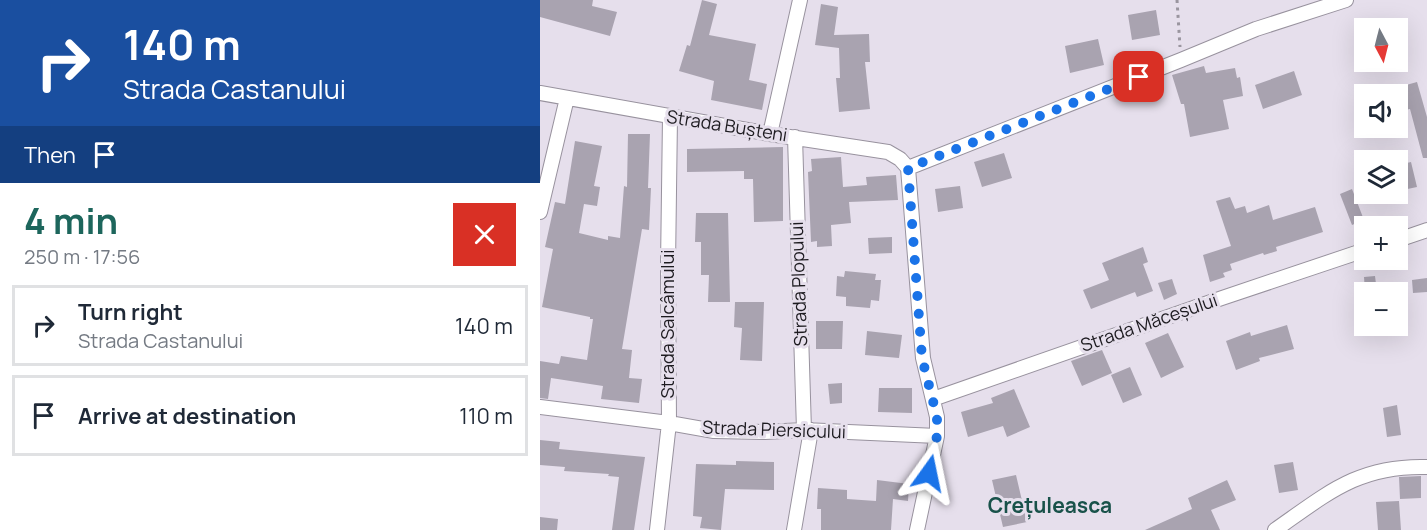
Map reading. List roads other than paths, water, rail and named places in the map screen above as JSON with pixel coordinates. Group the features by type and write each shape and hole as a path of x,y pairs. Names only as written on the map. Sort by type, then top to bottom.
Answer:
{"street":[{"path":"770,134 800,0"},
{"path":"917,530 937,436 937,417 922,358 908,168 1256,28 1346,0"},
{"name":"Strada Bușteni","path":"540,93 770,134 888,152 900,159 908,168"},
{"path":"540,212 567,98"},
{"name":"Strada Salcâmului","path":"657,530 669,423 670,117"},
{"name":"Strada Plopului","path":"794,530 807,430 795,138"},
{"path":"1408,237 1427,230"},
{"name":"Strada Măceșului","path":"933,399 1354,254"},
{"name":"Strada Piersicului","path":"540,407 714,431 807,430 937,436"},
{"path":"1275,530 1344,483 1402,466 1427,467"}],"district":[{"name":"Crețuleasca","path":"1050,506"}]}
